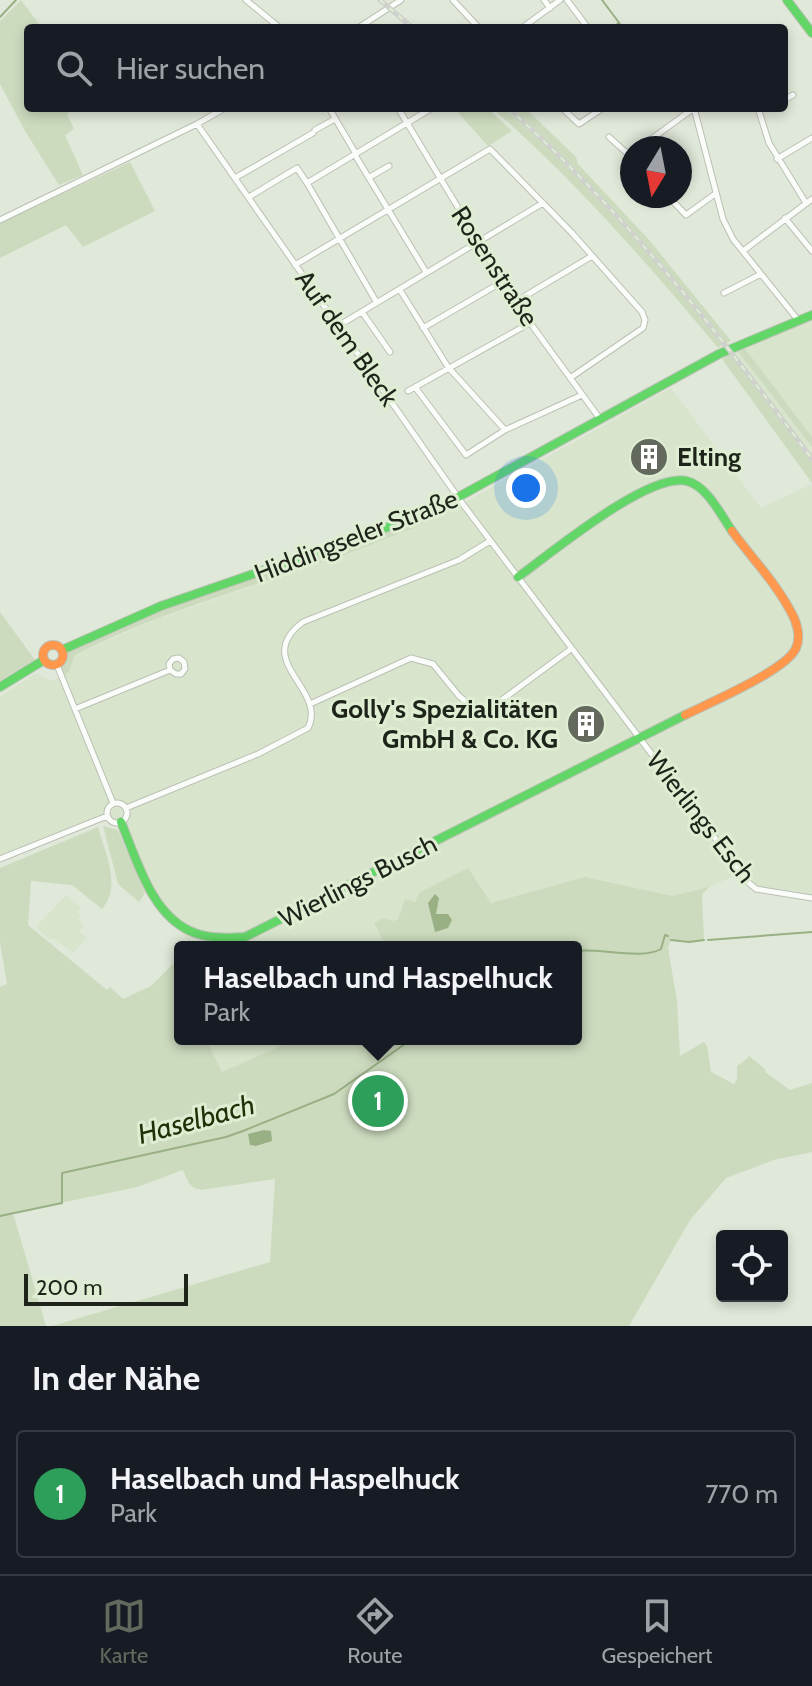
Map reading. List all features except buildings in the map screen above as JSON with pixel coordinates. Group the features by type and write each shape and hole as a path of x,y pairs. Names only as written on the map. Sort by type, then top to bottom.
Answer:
{"street":[{"path":"246,0 275,24"},
{"path":"364,24 401,0"},
{"path":"465,0 455,3 475,24"},
{"path":"544,0 550,8"},
{"path":"528,24 560,0"},
{"path":"567,0 585,24"},
{"path":"787,0 812,33"},
{"path":"788,98 793,95"},
{"path":"0,220 218,112"},
{"path":"331,112 426,272"},
{"name":"Rosenstraße","path":"400,112 515,302 600,419"},
{"path":"307,183 425,112"},
{"path":"566,112 579,124 597,112"},
{"path":"656,136 688,112"},
{"path":"695,112 715,194 729,232 798,320"},
{"path":"743,251 809,201 777,159 759,112"},
{"path":"235,178 335,119"},
{"name":"Auf dem Bleck","path":"197,124 459,499"},
{"path":"609,137 620,146"},
{"path":"777,159 812,138"},
{"path":"295,265 490,149 592,256 642,312 645,320 643,328 570,378"},
{"path":"370,177 389,166"},
{"path":"249,197 297,168 377,303"},
{"path":"679,208 686,215 715,194"},
{"path":"338,326 543,203"},
{"path":"785,218 812,251"},
{"path":"515,302 592,256"},
{"path":"724,293 761,274"},
{"path":"423,328 502,282"},
{"path":"400,290 448,367 505,430"},
{"path":"362,312 390,352"},
{"name":"Hiddingseler Straße","path":"62,650 161,606 431,512 719,354 812,315"},
{"path":"408,391 530,323"},
{"path":"415,387 466,455 505,430 582,395"},
{"name":"Wierlings Esch","path":"518,577 609,511 655,487 679,481 691,483 702,490 791,611 797,626 797,649 788,661 775,669 640,739"},
{"name":"Wierlings Esch","path":"459,499 749,883 756,889 812,898"},
{"path":"126,808 258,754 308,728 312,720 310,704 287,665 284,654 292,630 303,622 459,560 490,541"},
{"path":"53,645 62,650 63,659 57,665 49,665 44,660 46,647 53,645"},
{"path":"310,704 411,658 433,664 459,696 469,704 483,707 499,702 571,649"},
{"path":"0,687 44,660"},
{"path":"57,665 113,803"},
{"path":"75,709 170,670"},
{"name":"Wierlings Busch","path":"121,822 155,901 164,913 201,936 230,940 258,932 640,739"},
{"path":"113,803 121,803 126,808 127,815 121,822 112,822 107,816 108,808 113,803"},
{"path":"0,859 107,816"}],"shaded area":[{"path":"21,0 39,24 24,24 24,112 71,112 67,114 74,129 65,135 83,175 59,185 25,131 0,84 0,21"},
{"path":"458,112 491,112 512,131 488,146"},
{"path":"496,112 507,112 563,163 645,252 723,345 718,348 610,224"},
{"path":"507,112 516,112 604,197 668,268 727,343 723,345 654,259 593,193"},
{"path":"516,112 529,112 576,157 578,164 650,241 731,341 727,343 651,251"},
{"path":"130,162 155,211 83,247 66,225 0,258 0,223"},
{"path":"812,320 812,437 744,348"},
{"path":"743,346 812,437 812,447 736,349"},
{"path":"736,349 812,447 812,463 729,353"},
{"path":"730,354 812,463 812,483 722,359"},
{"path":"671,388 761,508 812,484 812,901 756,891 740,873 709,887 673,897 458,941 189,941 155,901 121,822 112,822 107,816 0,859 0,697 36,673 51,681 69,672 75,655 152,621 330,560 435,519"},
{"path":"459,499 447,513 381,541 167,615 105,640 75,655 69,672 61,676 57,665 63,659 62,650 161,606"},
{"path":"0,612 35,660 0,681"},
{"path":"103,826 118,830 145,893 139,902 118,884"},
{"path":"98,827 111,880 108,900 102,909 72,885 31,881 28,925 107,990 110,987 123,999 151,986 174,963 174,1045 209,1045 222,1072 283,1045 582,1045 582,941 384,941 374,923 383,918 398,919 405,899 415,902 419,893 468,868 491,903 585,877 672,896 709,887 702,895 704,940 671,940 668,948 677,1001 680,1056 704,1042 711,1072 734,1084 737,1066 748,1055 790,1090 812,1083 812,1152 774,1160 726,1178 690,1220 629,1326 52,1326 270,1262 275,1179 201,1190 191,1186 183,1170 137,1187 13,1213 46,1326 0,1326 0,987 7,984 0,942 0,868"},
{"path":"435,894 439,898 436,914 448,914 452,920 448,928 435,932 428,903"},
{"path":"66,895 81,908 78,920 84,926 79,931 87,938 73,953 53,938 50,940 36,927"},
{"path":"209,1045 283,1045 222,1072"},
{"path":"271,1131 272,1141 250,1145 248,1134"}],"waterway":[{"path":"0,17 16,0"},
{"path":"602,0 620,24"},
{"name":"Haselbach","path":"708,940 812,932"},
{"name":"Haselbach","path":"582,951 643,954 661,949 665,935 668,936"},
{"name":"Haselbach","path":"671,940 704,940"},
{"name":"Haselbach","path":"0,1216 62,1203 62,1173 226,1137 334,1094 403,1045"}],"railway":[{"path":"380,0 408,24"},
{"path":"512,112 592,189 631,232 706,320 812,459"}],"traffic: fast":[{"path":"787,0 812,33"},
{"path":"62,650 161,606 431,512 719,354 812,315"},
{"path":"518,577 625,501 670,482 687,481 701,489 732,531"},
{"path":"0,687 44,660"},
{"path":"121,822 148,886 168,915 201,935 245,937 685,715"}],"traffic: slow":[{"path":"685,715 763,676 790,657 796,648 797,625 785,601 732,531"},
{"path":"49,645 57,645 63,655 57,665 49,665 43,659 43,651 49,645"}],"place":[{"name":"Elting","path":"649,457"},
{"name":"Golly's Spezialitäten GmbH & Co. KG","path":"586,724"},
{"name":"Haselbach und Haspelhuck","path":"378,1101"}]}
